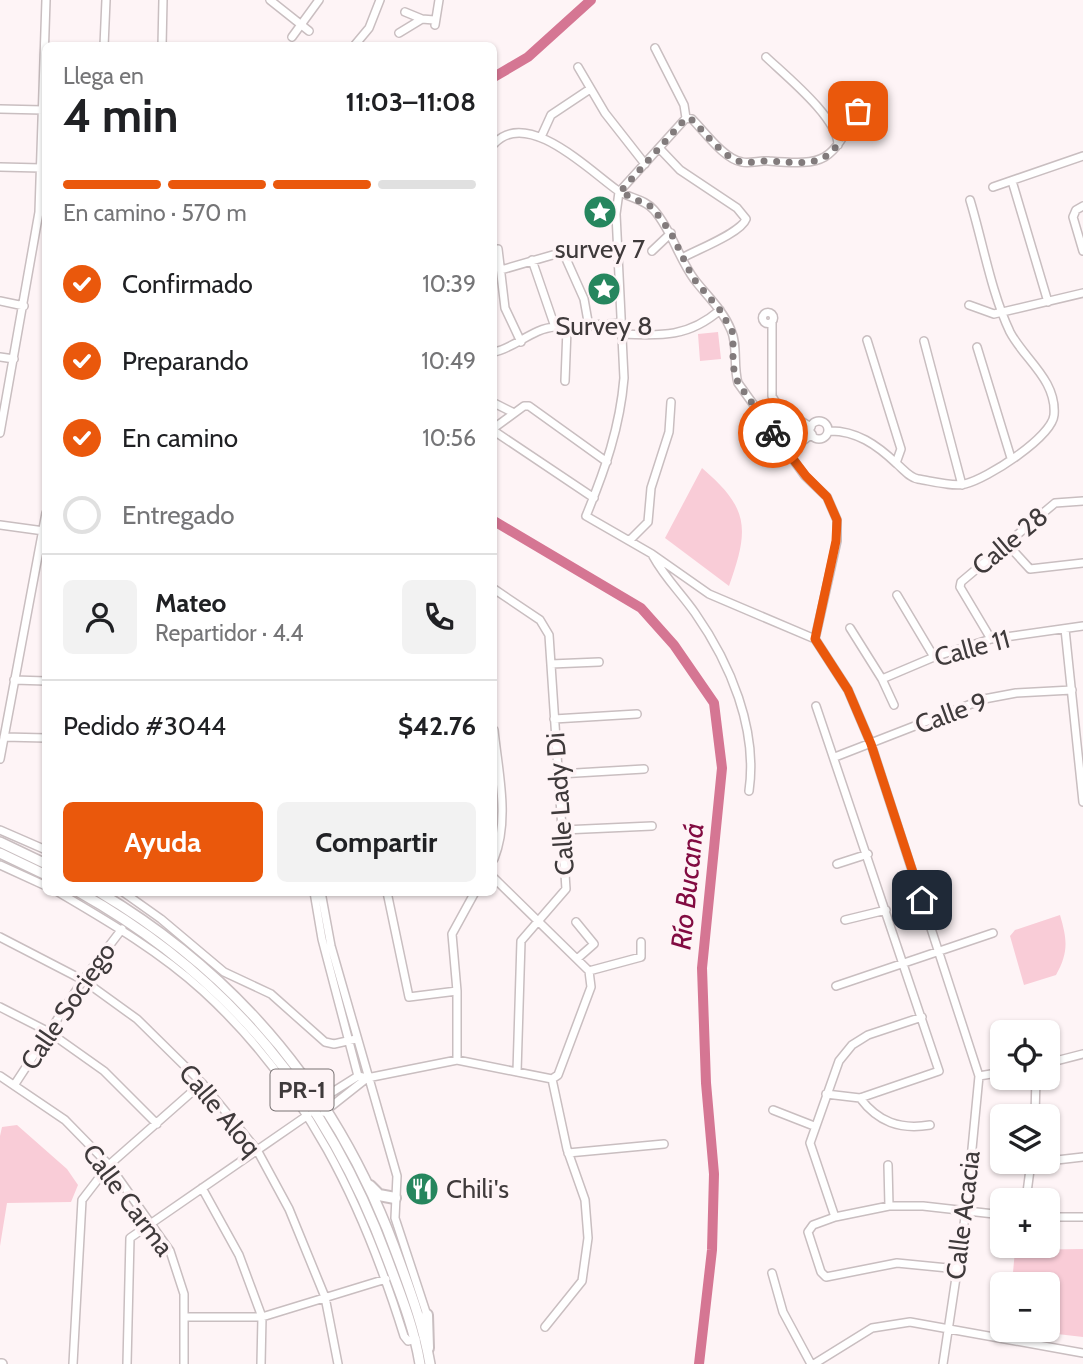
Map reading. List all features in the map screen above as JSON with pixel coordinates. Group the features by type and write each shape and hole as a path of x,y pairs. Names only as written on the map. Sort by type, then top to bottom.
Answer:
{"highway":[{"path":"370,1186 379,1195 395,1198"},
{"path":"427,1315 428,1348"}],"main road":[{"path":"0,842 42,862"},
{"path":"0,853 42,873"},
{"name":"PR-1","path":"85,896 143,932 209,985 269,1046 316,1102"},
{"name":"PR-1","path":"105,896 164,935 231,993 286,1050 370,1186 387,1227 428,1348 430,1364"},
{"name":"PR-1","path":"323,1112 365,1199 416,1339 421,1364"}],"street":[{"path":"45,42 46,0"},
{"path":"104,42 106,0"},
{"path":"162,42 163,0"},
{"path":"270,0 309,31"},
{"path":"292,37 319,0"},
{"path":"357,42 369,28 380,0"},
{"path":"405,12 434,23 439,0"},
{"path":"399,33 422,19"},
{"path":"497,142 511,135 541,137 574,155 620,192 652,207 671,233 693,278 720,310 733,333 733,366 738,383 788,452 827,497 837,520 836,541 815,639 709,594 630,540 586,516 607,462 622,405 624,378 616,214 620,192 686,118 684,105 655,48"},
{"path":"766,57 815,105 838,136 838,146"},
{"path":"578,67 604,113 645,164"},
{"path":"541,137 551,115 590,89"},
{"path":"0,109 42,110"},
{"path":"686,118 692,120 726,153 742,162 762,160 809,164 822,160 838,146 858,111"},
{"path":"0,433 42,212 42,139"},
{"path":"660,149 680,170 737,208 746,219 739,228 682,258"},
{"path":"993,187 1083,156"},
{"path":"0,167 41,168"},
{"path":"1012,181 1048,302"},
{"path":"788,452 821,422 828,431 856,435 881,448 915,479 962,485 986,477 1051,427 1054,413 1051,395 1041,372 1011,334 970,200"},
{"path":"1083,206 1076,209 1073,217 1083,251"},
{"path":"652,251 671,233"},
{"path":"498,249 508,317 521,342"},
{"path":"501,270 558,251 565,257 584,299 589,327"},
{"path":"532,260 555,327"},
{"path":"969,305 994,314 1083,293"},
{"path":"0,301 24,306"},
{"path":"622,334 657,336 684,332 703,325 720,310"},
{"path":"497,351 555,327 567,329 622,323"},
{"path":"772,323 772,396 779,408 821,438 828,431"},
{"path":"565,381 567,329"},
{"path":"867,340 901,449 896,463"},
{"path":"924,341 962,485"},
{"path":"977,347 1011,457"},
{"path":"0,357 14,359"},
{"path":"630,540 648,522 651,488 669,432 671,402"},
{"path":"497,404 514,413"},
{"path":"497,427 524,406 534,408 607,462"},
{"path":"497,432 594,498"},
{"name":"Calle 28","path":"991,639 960,587 961,582 1055,503 1083,500"},
{"path":"0,525 42,531"},
{"path":"0,759 42,541"},
{"path":"1008,545 1030,569 1083,563"},
{"path":"652,554 663,576 693,611 715,643 738,696 750,739 749,792"},
{"name":"Calle Lady Di","path":"497,591 540,620 549,635 566,888 521,941 517,1072"},
{"path":"897,595 934,657"},
{"name":"Calle 11","path":"882,679 934,657 991,639 1083,626"},
{"path":"850,627 882,679 894,705"},
{"path":"1065,629 1083,802"},
{"name":"Calle Acacia","path":"815,639 848,690 871,744 979,1076 966,1211 943,1364"},
{"path":"551,664 593,660"},
{"path":"14,680 42,681"},
{"name":"Calle 9","path":"835,757 984,699 1016,692 1072,690"},
{"path":"816,706 939,1070 860,1098 826,1094"},
{"path":"554,719 632,712"},
{"path":"5,737 42,738"},
{"path":"497,762 502,814 497,851"},
{"path":"559,774 644,769"},
{"path":"563,830 652,826"},
{"path":"0,830 42,848"},
{"path":"837,864 868,854"},
{"path":"0,865 42,884"},
{"path":"497,881 589,971 591,987 558,1074 552,1079"},
{"path":"65,896 122,929 203,991 261,1053 308,1115 360,1210 404,1336 408,1341 416,1339"},
{"path":"129,896 161,919 224,972 271,994 325,1042 334,1044 352,1040"},
{"path":"315,896 322,939 397,1175 395,1218 427,1315"},
{"path":"322,896 358,1076"},
{"path":"388,896 409,997 457,991"},
{"path":"457,1060 457,991 452,934 473,896"},
{"path":"845,920 887,910"},
{"path":"576,922 594,944 577,959"},
{"name":"Calle Sociego","path":"15,1084 83,979 122,929"},
{"path":"836,986 993,933"},
{"name":"Calle Aloq","path":"0,937 83,979 137,1019 202,1083 257,1150 289,1209 325,1297 338,1364"},
{"path":"589,971 597,966 641,957 641,942"},
{"path":"0,1007 49,1032 104,1070 157,1124"},
{"path":"835,1217 810,1143 839,1060 852,1045 868,1035 922,1017"},
{"path":"1060,1060 1083,1055"},
{"path":"316,1102 358,1076 368,1078 457,1060 552,1079"},
{"path":"979,1076 990,1074"},
{"name":"Calle Carma","path":"0,1076 65,1121 109,1165 170,1251 184,1294 184,1364"},
{"path":"323,1112 368,1078"},
{"path":"545,1327 582,1281 588,1238 585,1200 568,1153 552,1079"},
{"path":"74,1364 79,1214 82,1200 109,1165 202,1083"},
{"path":"860,1098 883,1121 913,1128 930,1125"},
{"path":"773,1110 814,1126"},
{"path":"127,1364 128,1245 134,1233 308,1115"},
{"path":"568,1153 664,1144"},
{"path":"1060,1160 1083,1157"},
{"path":"888,1165 889,1206"},
{"path":"202,1188 239,1255 262,1317 261,1364"},
{"path":"958,1269 897,1263 826,1277 821,1272 808,1232 813,1225 835,1217 889,1206 990,1214"},
{"path":"1060,1217 1083,1217"},
{"path":"772,1273 783,1312 812,1364 872,1328 909,1322 1083,1353"},
{"path":"184,1317 262,1317 386,1279"}],"shaded area":[{"path":"718,332 721,359 700,361 698,334"},
{"path":"702,468 729,496 741,521 740,549 729,586 665,538"},
{"path":"1060,915 1066,945 1056,975 1024,985 1010,936 1015,930"},
{"path":"17,1125 67,1169 78,1185 71,1202 7,1203 0,1246 0,1136 2,1127"},
{"path":"1060,1249 1083,1249 1083,1337 1060,1334 1060,1272 1013,1272 1014,1258 1060,1258"}],"waterway":[{"name":"Río Bucaná","path":"497,75 528,57 591,0"},
{"name":"Río Bucaná","path":"497,523 641,608 674,645 714,703 722,768 702,968 706,1083 714,1174 712,1250 699,1364"}],"way so far":[{"path":"773,433 738,383 733,366 733,333 720,310 693,278 671,233 652,207 620,192 686,118 692,120 726,153 742,162 762,160 809,164 822,160 838,146 858,111"}],"place":[{"name":"survey 7","path":"600,212"},
{"name":"Survey 8","path":"604,289"},
{"name":"Chili's","path":"422,1189"}],"route":[{"path":"773,433 806,476 827,497 837,520 836,541 825,582 815,639 848,690 871,744 922,900"}]}
